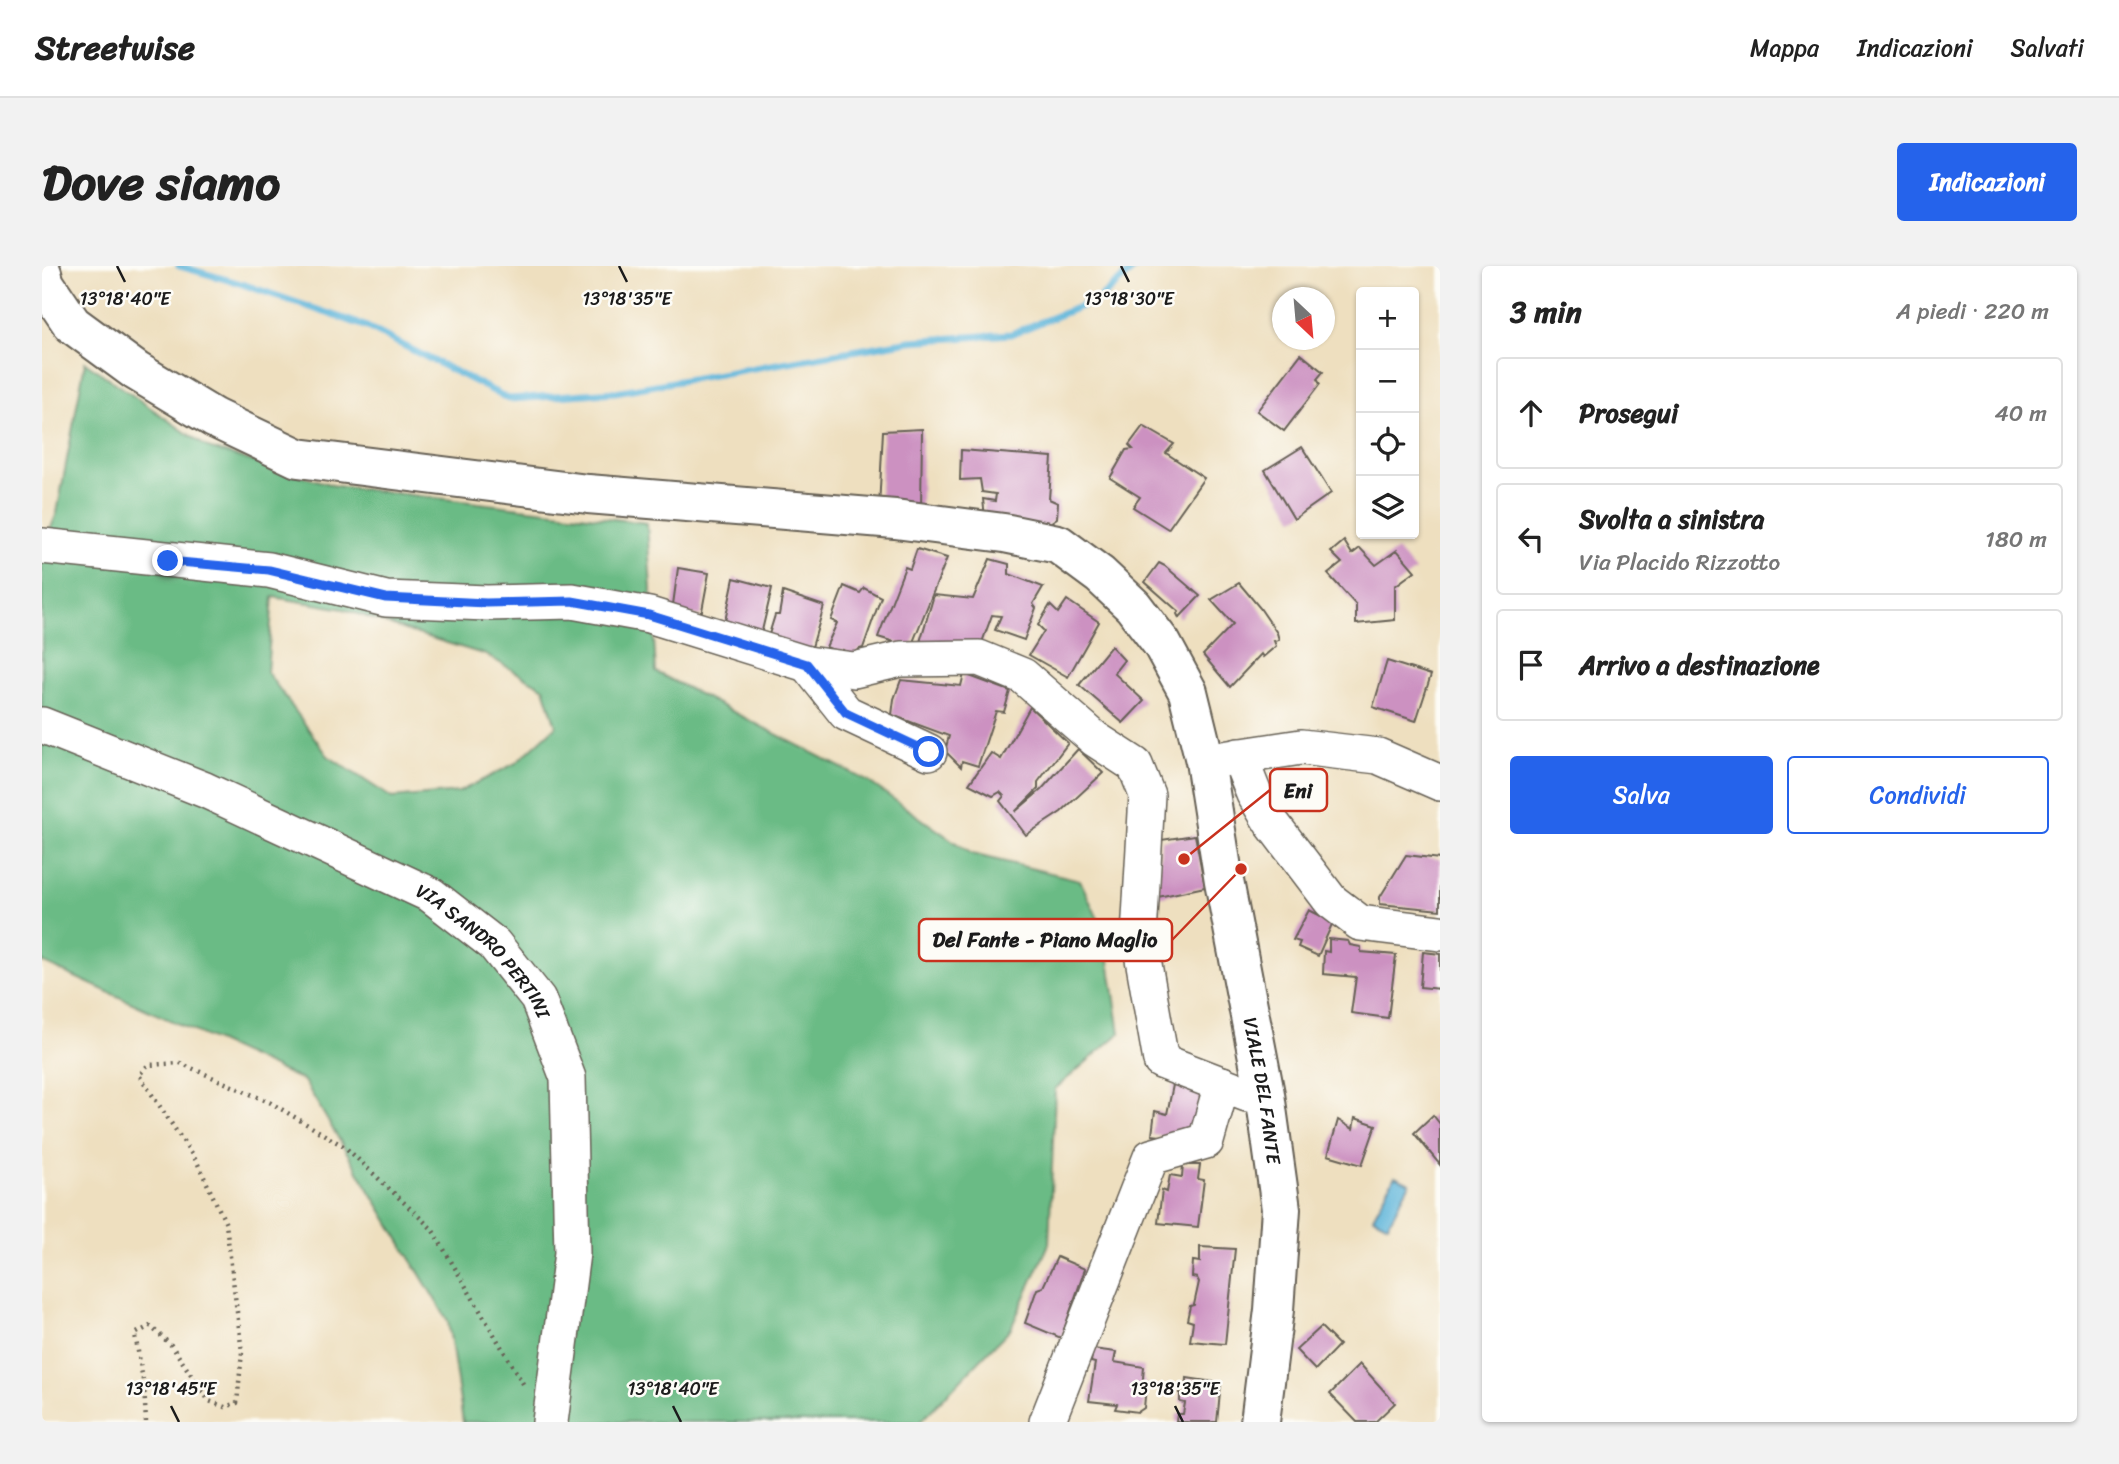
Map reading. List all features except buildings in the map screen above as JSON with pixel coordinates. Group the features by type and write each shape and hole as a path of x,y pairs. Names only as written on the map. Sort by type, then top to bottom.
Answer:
{"main road":[{"name":"VIALE DEL FANTE","path":"42,273 45,284 72,324 136,372 214,418 298,458 588,494 895,519 1004,533 1058,544 1100,575 1133,606 1162,645 1222,759 1224,881 1265,1094 1281,1209 1274,1310 1260,1422"}],"street":[{"path":"42,546 269,570 386,598 486,603 572,601 649,615 807,664 854,670 901,659 979,658 1023,676 1096,739 1135,765 1147,795 1139,936 1161,1061 1247,1094 1265,1094"},
{"path":"807,664 846,713 929,752"},
{"name":"VIA SANDRO PERTINI","path":"42,725 205,790 432,895 494,944 538,999 568,1078 572,1253 550,1422"},
{"path":"1222,759 1301,747 1378,756 1440,783"},
{"path":"1222,759 1331,901 1360,923 1440,933"},
{"path":"1047,1422 1151,1157 1206,1141 1222,1084"}],"path":[{"path":"146,1422 144,1386 135,1334 150,1326 171,1345 209,1401 225,1407 237,1403 242,1352 226,1224 197,1162 139,1075 148,1065 180,1063 271,1103 345,1147 432,1229 517,1374 550,1422"}],"green space":[{"path":"85,362 208,448 336,486 647,523 656,672 869,782 972,854 1080,880 1105,934 1120,1033 1055,1089 1049,1244 1011,1328 920,1422 463,1422 448,1321 304,1081 42,962 42,550 57,513","holes":["273,597 344,609 486,655 544,688 556,726 516,763 459,792 392,798 328,756 267,672"]}],"water":[{"path":"1395,1176 1410,1183 1388,1225 1373,1217"}],"waterway":[{"path":"179,266 242,284 365,326 509,399 615,392 910,341 1011,334 1099,299 1137,266"}],"place":[{"name":"Eni","path":"1184,859"},
{"name":"Del Fante - Piano Maglio","path":"1241,869"}],"route":[{"path":"168,561 269,570 386,598 486,603 572,601 649,615 807,664 846,713 929,752"}]}
